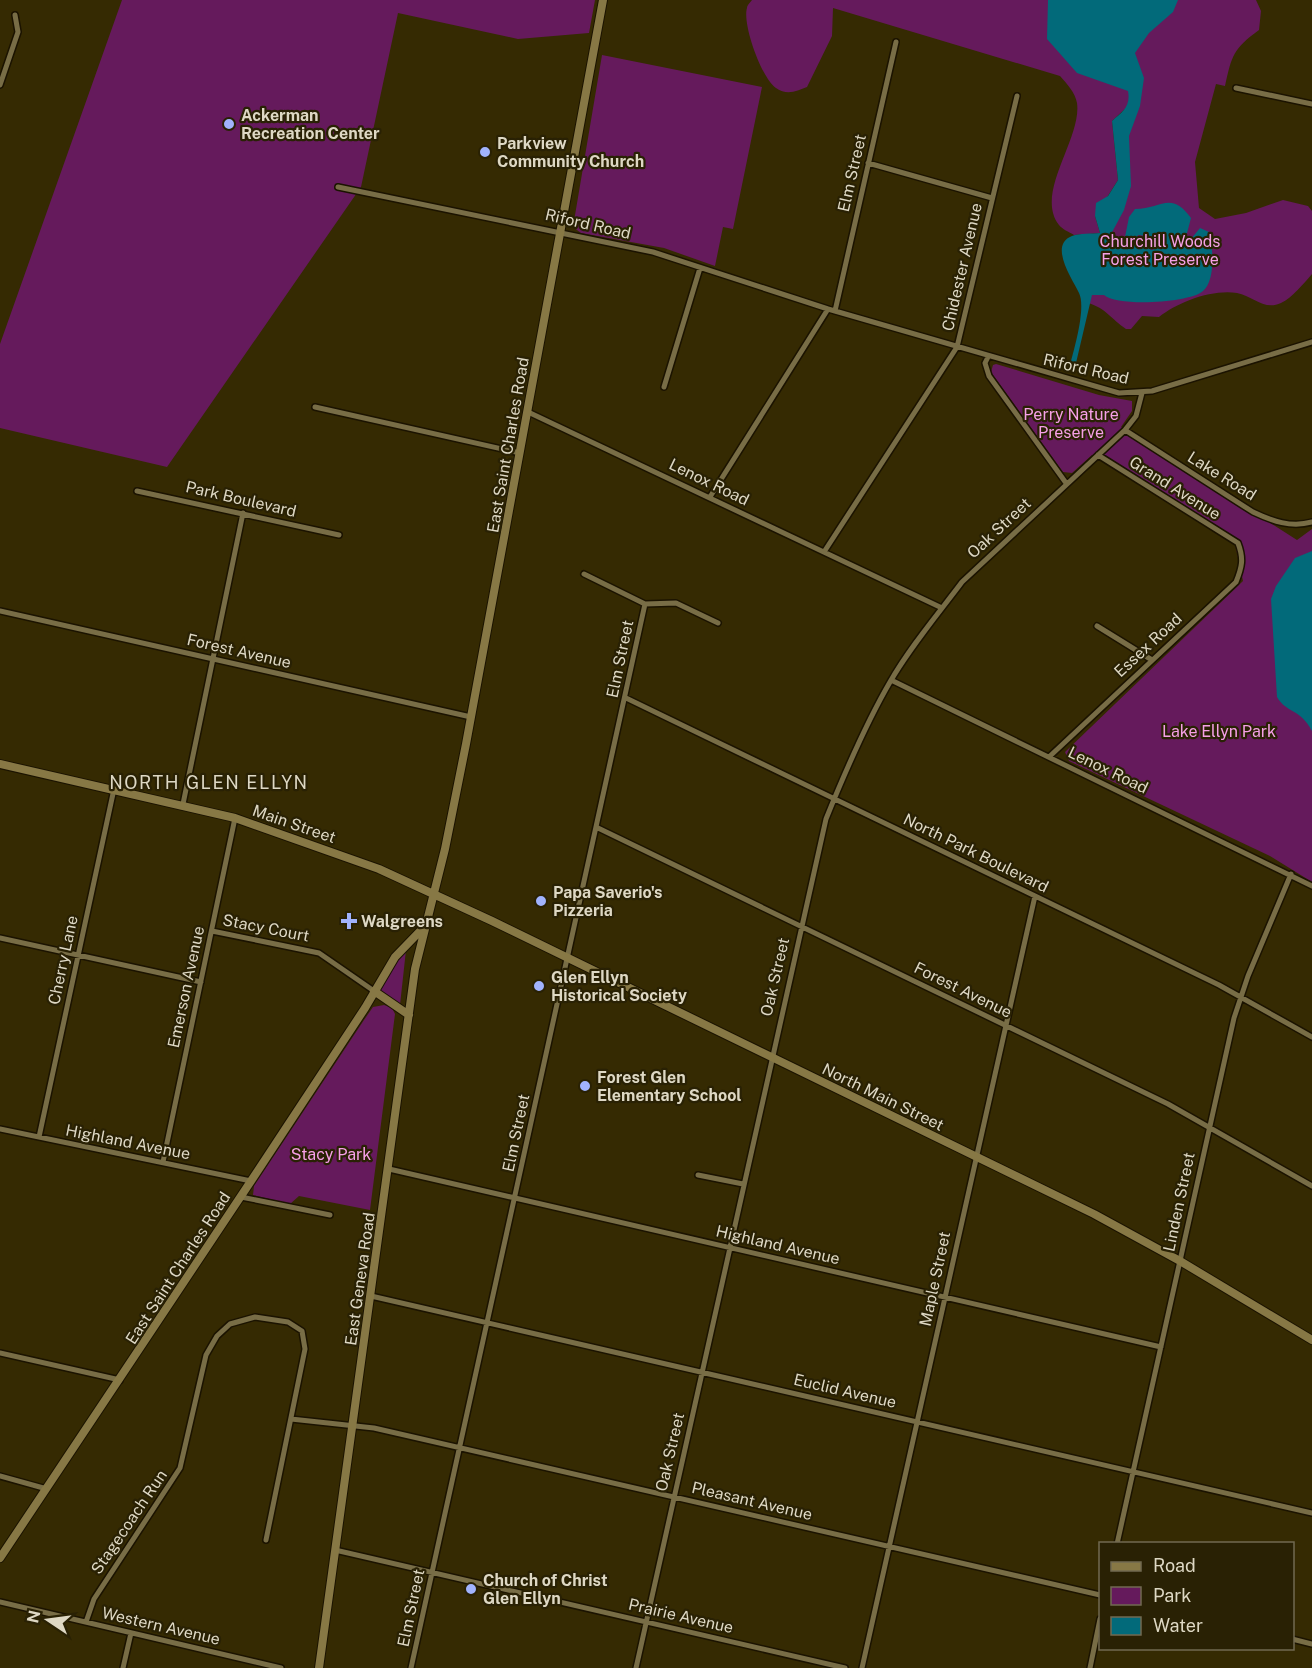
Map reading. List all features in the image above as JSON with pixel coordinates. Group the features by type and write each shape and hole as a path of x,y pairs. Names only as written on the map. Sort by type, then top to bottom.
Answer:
{"street":[{"name":"East Saint Charles Road","path":"434,895 471,717 603,0"},
{"path":"0,85 18,32 15,15"},
{"name":"Elm Street","path":"835,311 896,42"},
{"path":"1236,88 1312,104"},
{"name":"Chidester Avenue","path":"824,552 957,347 1017,96"},
{"path":"868,163 992,198"},
{"name":"Riford Road","path":"338,187 653,252 828,309 1103,390 1142,393 1312,342"},
{"path":"664,387 700,268"},
{"path":"710,497 828,309"},
{"path":"988,357 986,363 989,376 1066,483"},
{"name":"Oak Street","path":"636,1668 771,1058 826,819 834,798 891,680 942,608 962,582 1125,430 1136,416 1142,393"},
{"path":"315,407 520,453"},
{"name":"Lenox Road","path":"528,412 942,608"},
{"name":"Lake Road","path":"1125,430 1253,512 1273,522 1291,524 1312,522"},
{"name":"Grand Avenue","path":"1098,455 1239,543"},
{"name":"Park Boulevard","path":"137,491 339,536"},
{"path":"183,804 215,659 243,513"},
{"name":"Essex Road","path":"1049,757 1236,582 1243,557 1239,543"},
{"path":"584,574 645,604 676,603 718,623"},
{"name":"Elm Street","path":"411,1668 598,828 645,604"},
{"name":"Forest Avenue","path":"0,611 471,717"},
{"path":"1097,626 1152,660"},
{"name":"Lenox Road","path":"891,680 1312,886"},
{"name":"North Park Boulevard","path":"626,698 1241,997 1312,1037"},
{"name":"Main Street","path":"0,764 183,804 235,818 335,852 434,895"},
{"name":"Cherry Lane","path":"39,1137 114,789"},
{"name":"Emerson Avenue","path":"163,1162 235,818"},
{"name":"Forest Avenue","path":"598,828 1168,1104 1312,1186"},
{"name":"Linden Street","path":"1117,1542 1209,1128 1241,997 1291,874"},
{"name":"East Geneva Road","path":"319,1668 409,1015 416,969 434,895"},
{"name":"North Main Street","path":"434,895 1094,1214 1180,1261 1312,1340"},
{"name":"Maple Street","path":"862,1668 1035,896"},
{"name":"East Saint Charles Road","path":"0,1558 241,1197 403,946 426,925"},
{"name":"Stacy Court","path":"212,931 319,953 374,991"},
{"path":"0,938 201,982"},
{"path":"374,991 409,1015"},
{"name":"Highland Avenue","path":"0,1129 251,1181"},
{"name":"Highland Avenue","path":"389,1169 1161,1347"},
{"path":"699,1175 743,1184"},
{"path":"241,1197 330,1215"},
{"name":"Euclid Avenue","path":"371,1296 1312,1513"},
{"name":"Stagecoach Run","path":"86,1622 94,1599 180,1468 206,1355 213,1342 230,1324 261,1316 288,1322 302,1331 305,1349 291,1419"},
{"path":"0,1353 120,1380"},
{"path":"266,1540 291,1419"},
{"name":"Pleasant Avenue","path":"291,1419 353,1424 1099,1595"},
{"path":"0,1476 47,1489"},
{"name":"Prairie Avenue","path":"335,1550 845,1668"},
{"name":"Western Avenue","path":"0,1602 281,1668"},
{"path":"1090,1668 1099,1628"},
{"path":"123,1668 131,1633"},
{"path":"1294,1639 1312,1644"}],"green space":[{"path":"122,0 595,0 589,33 518,39 398,13 361,187 167,467 0,428 0,344"},
{"name":"Churchill Woods Forest Preserve","path":"752,0 1256,0 1261,11 1259,30 1244,42 1235,54 1225,86 1216,84 1195,162 1199,208 1215,219 1246,213 1283,200 1308,206 1312,211 1312,274 1289,298 1275,305 1264,304 1237,293 1217,293 1185,302 1159,317 1142,316 1131,329 1126,329 1104,311 1088,303 1107,224 1121,201 1130,101 1128,106 1112,121 1118,180 1095,216 1100,233 1074,235 1059,225 1053,212 1052,198 1055,182 1077,117 1077,103 1074,95 1060,76 833,8 832,36 807,87 784,92 771,83 754,51 746,16"},
{"path":"602,55 762,87 733,229 723,227 715,266 664,248 581,233 573,227"},
{"name":"Lake Ellyn Park","path":"993,365 1099,395 1132,401 1132,411 1121,427 1297,540 1312,529 1312,882 1270,856 1069,761 1065,752 1243,581 1235,544 1092,455 1072,473 1063,472 991,372"},
{"path":"406,950 400,1005 379,991"},
{"name":"Stacy Park","path":"384,1005 392,1008 395,1014 370,1210 299,1196 290,1204 253,1195 254,1186 364,1020 373,1007"}],"water":[{"path":"1048,0 1178,0 1173,12 1149,33 1135,53 1144,78 1140,106 1129,136 1131,186 1124,210 1110,236 1118,239 1125,237 1129,217 1135,209 1171,203 1184,210 1191,218 1186,237 1191,239 1200,228 1209,232 1212,246 1210,279 1203,291 1196,295 1169,301 1138,302 1111,299 1104,295 1092,295 1076,363 1071,361 1079,327 1081,299 1064,263 1062,247 1065,240 1072,236 1100,233 1095,216 1096,203 1108,196 1118,180 1112,121 1125,109 1129,97 1128,91 1077,73 1047,39","holes":["1138,235 1156,237 1164,242 1163,245 1152,250 1135,242"]},
{"path":"1312,551 1312,731 1298,714 1285,706 1277,697 1271,599 1276,586 1295,558"}],"place":[{"name":"Ackerman Recreation Center","path":"229,124"},
{"name":"Parkview Community Church","path":"485,152"},
{"name":"Papa Saverio's Pizzeria","path":"541,901"},
{"name":"Walgreens","path":"349,921"},
{"name":"Glen Ellyn Historical Society","path":"539,986"},
{"name":"Forest Glen Elementary School","path":"585,1086"},
{"name":"Church of Christ Glen Ellyn","path":"471,1589"}],"district":[{"name":"NORTH GLEN ELLYN","path":"209,782"}],"park label":[{"name":"Perry Nature Preserve","path":"1071,423"}]}
